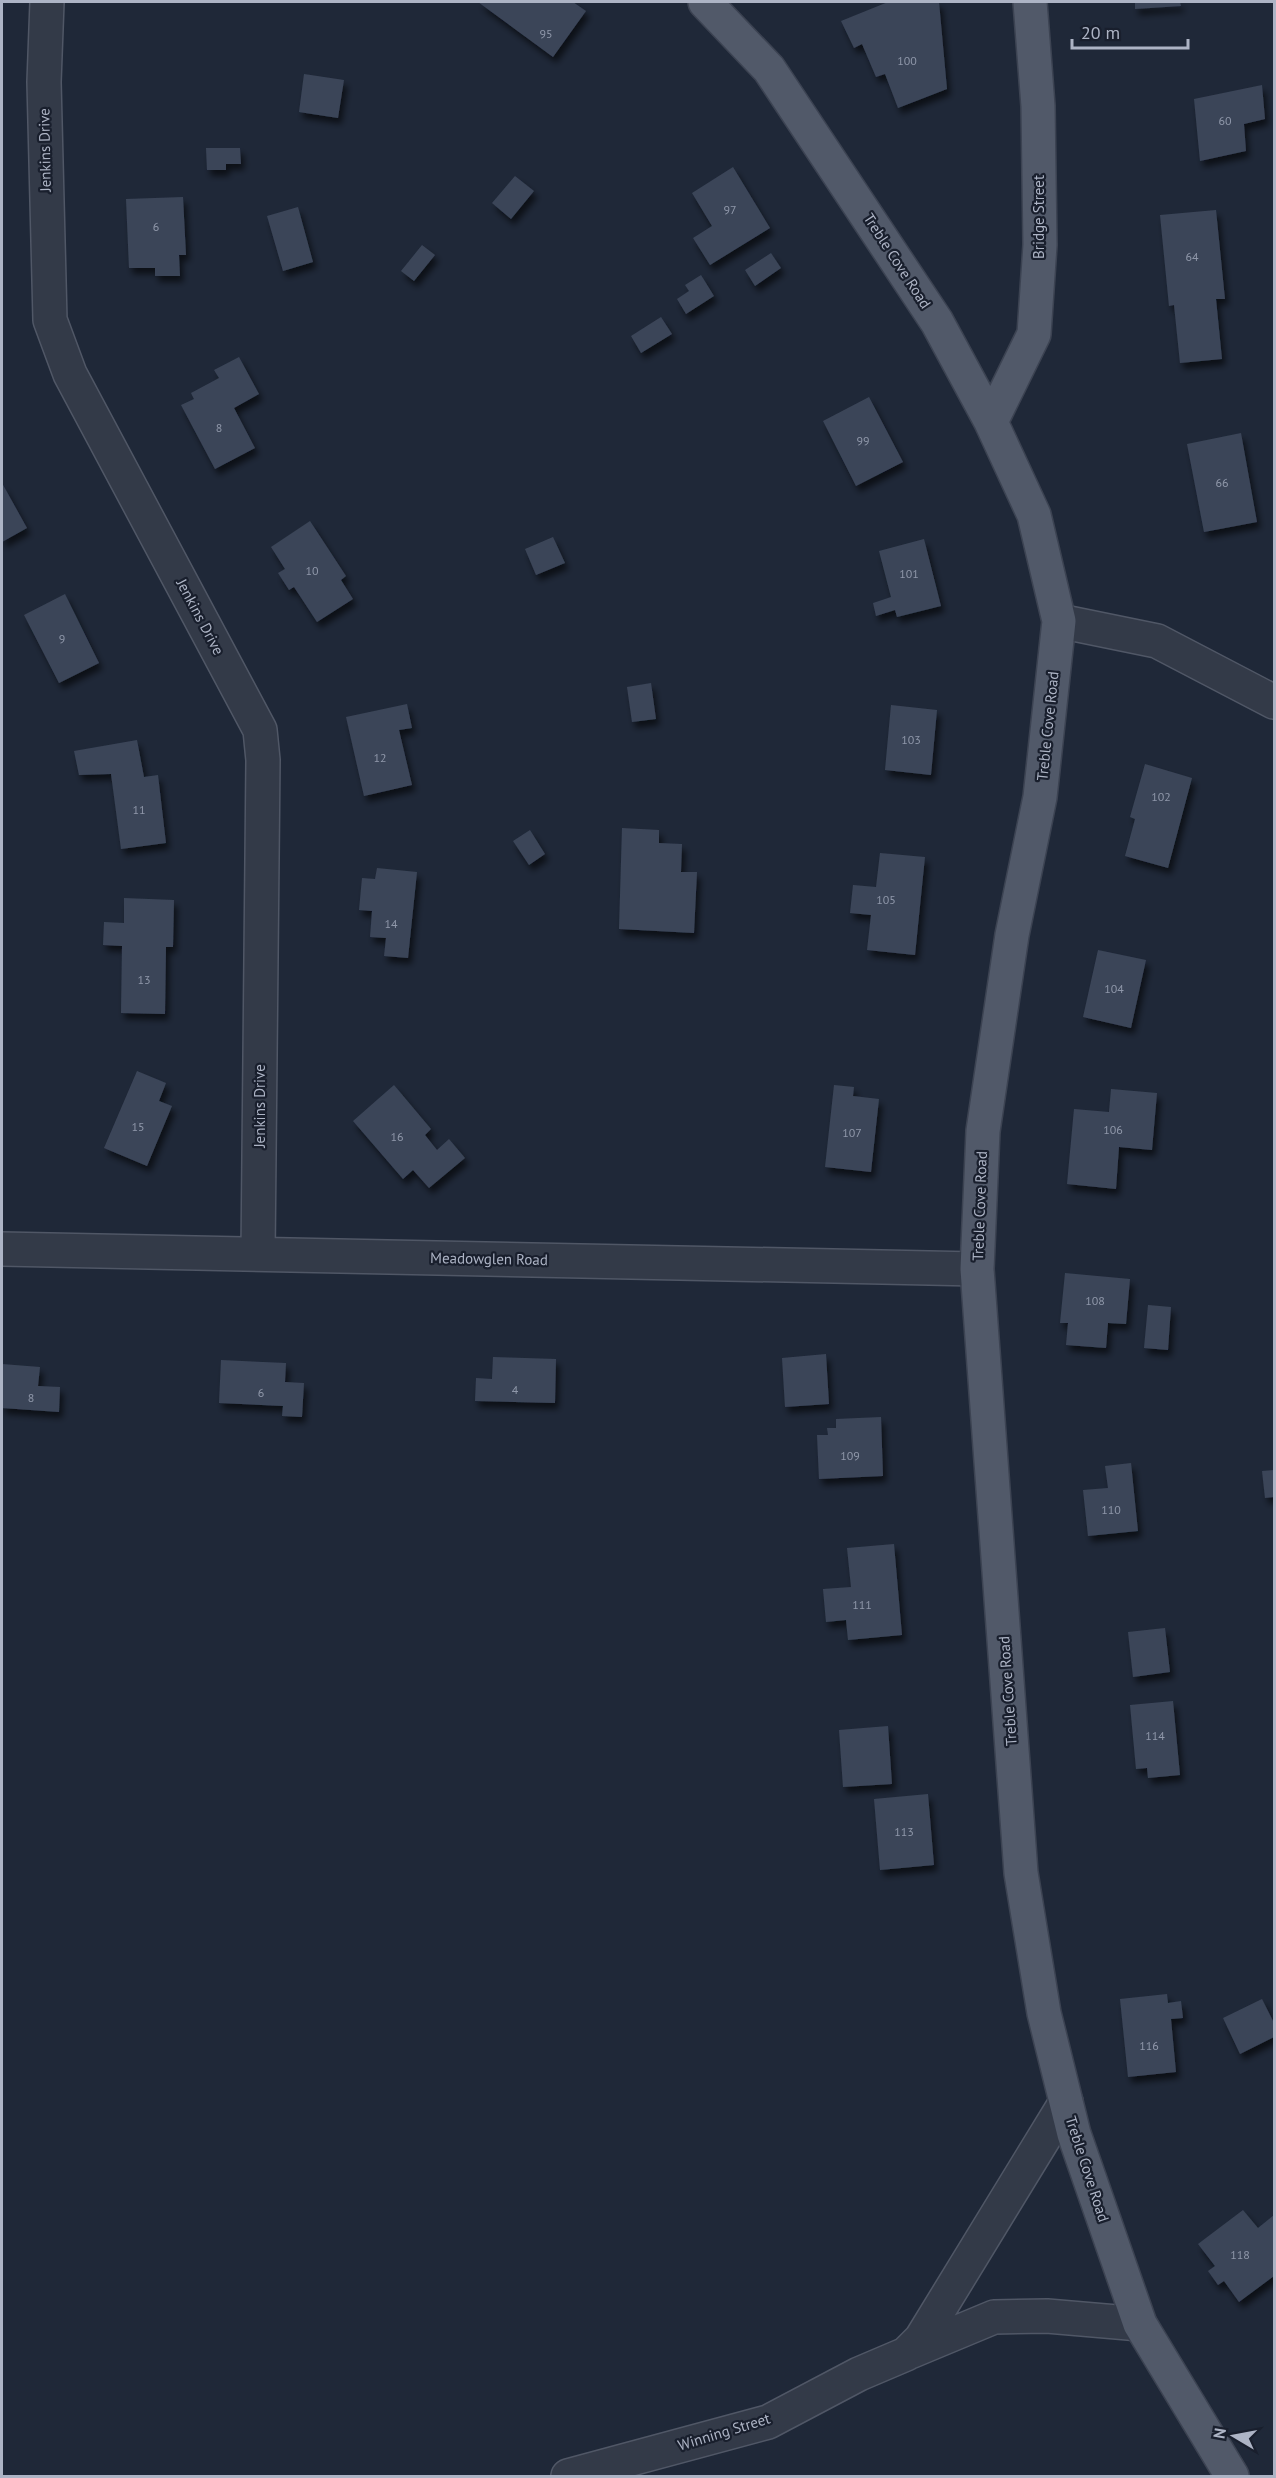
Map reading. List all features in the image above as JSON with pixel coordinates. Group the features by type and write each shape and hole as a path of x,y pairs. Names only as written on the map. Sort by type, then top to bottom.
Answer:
{"main road":[{"name":"Treble Cove Road","path":"705,2 769,69 937,322 991,422 1034,515 1059,621 1040,797 1012,935 983,1131 977,1269 1021,1873 1044,2013 1074,2134 1140,2324 1232,2476"},
{"name":"Bridge Street","path":"991,422 1034,334 1040,245 1038,106 1030,2"}],"street":[{"name":"Jenkins Drive","path":"47,2 44,82 50,320 70,374 260,730 263,772 258,1254"},
{"path":"1059,621 1157,641 1275,702"},
{"name":"Meadowglen Road","path":"2,1249 977,1269"},
{"name":"Winning Street","path":"906,2354 921,2340 1066,2102"},
{"name":"Winning Street","path":"568,2476 768,2421 859,2374 994,2317 1047,2316 1140,2324"}],"building":[{"path":"478,2 573,2 586,11 553,57"},
{"path":"888,2 939,2 947,89 898,108 885,74 876,77 862,44 854,48 841,21"},
{"path":"1135,2 1180,2 1181,6 1135,9"},
{"path":"304,74 344,80 338,118 299,112"},
{"path":"1262,85 1265,119 1244,124 1246,151 1200,161 1194,99"},
{"path":"206,148 240,148 241,164 226,164 226,170 207,170"},
{"path":"733,167 770,228 710,265 693,238 712,226 692,193"},
{"path":"515,176 534,191 511,219 492,203"},
{"path":"183,197 186,255 179,255 180,276 155,276 155,268 129,268 126,199"},
{"path":"298,207 313,262 283,271 267,216"},
{"path":"1216,210 1225,299 1216,299 1222,359 1180,363 1174,305 1169,306 1160,215"},
{"path":"422,245 435,255 414,281 401,271"},
{"path":"771,253 781,268 755,286 745,270"},
{"path":"701,275 714,296 686,314 677,299 689,291 685,285"},
{"path":"661,317 672,334 641,353 631,336"},
{"path":"239,357 259,394 234,408 255,448 215,469 181,405 194,399 191,393 219,378 214,370"},
{"path":"869,397 903,462 856,486 823,421"},
{"path":"1241,433 1257,522 1204,532 1187,444"},
{"path":"2,483 27,528 2,542"},
{"path":"310,521 346,576 341,580 353,599 317,622 294,587 289,590 278,573 285,569 271,547"},
{"path":"553,537 565,563 536,575 525,549"},
{"path":"924,539 941,606 897,617 895,610 876,616 873,603 891,597 879,551"},
{"path":"65,594 99,663 59,683 24,615"},
{"path":"651,683 656,719 632,722 627,687"},
{"path":"407,704 412,728 399,730 412,785 364,796 346,717"},
{"path":"891,705 937,710 931,775 885,770"},
{"path":"137,740 144,777 158,775 166,843 121,849 111,774 79,775 74,751"},
{"path":"1145,764 1192,778 1168,868 1125,856 1135,819 1130,817"},
{"path":"622,828 659,830 659,843 682,844 681,872 697,872 694,933 619,929"},
{"path":"530,830 545,854 529,865 513,841"},
{"path":"880,853 925,857 915,955 867,950 871,915 850,913 853,885 876,887"},
{"path":"377,868 417,872 408,958 384,956 386,938 370,937 372,911 359,910 362,878 375,879"},
{"path":"124,898 174,900 173,947 166,947 165,1014 121,1013 122,946 103,945 104,922 124,923"},
{"path":"1098,950 1146,960 1131,1028 1083,1017"},
{"path":"137,1071 166,1083 159,1101 172,1106 147,1166 104,1148"},
{"path":"394,1085 431,1129 425,1135 437,1150 449,1139 465,1158 429,1188 413,1170 403,1179 353,1121"},
{"path":"834,1085 854,1087 853,1096 879,1099 871,1172 825,1167"},
{"path":"1111,1089 1157,1093 1152,1150 1119,1147 1116,1189 1067,1184 1074,1109 1109,1112"},
{"path":"1065,1273 1130,1279 1126,1324 1108,1323 1106,1348 1066,1345 1068,1323 1060,1323"},
{"path":"1148,1305 1171,1307 1168,1350 1144,1348"},
{"path":"826,1354 829,1404 785,1407 782,1358"},
{"path":"493,1357 556,1359 555,1403 475,1401 476,1378 492,1379"},
{"path":"221,1360 286,1363 285,1382 304,1383 302,1417 282,1416 283,1406 219,1403"},
{"path":"2,1364 40,1367 38,1386 60,1387 59,1412 2,1408"},
{"path":"881,1417 883,1476 819,1479 817,1435 828,1435 827,1428 836,1428 836,1419"},
{"path":"1131,1463 1138,1531 1088,1536 1083,1490 1108,1488 1105,1466"},
{"path":"1274,1470 1274,1497 1265,1498 1262,1471"},
{"path":"894,1544 902,1635 848,1640 846,1620 826,1622 823,1589 851,1587 847,1548"},
{"path":"1165,1628 1170,1672 1133,1677 1128,1632"},
{"path":"1173,1701 1180,1775 1148,1778 1147,1768 1136,1769 1130,1705"},
{"path":"888,1726 892,1784 843,1787 839,1730"},
{"path":"928,1794 934,1865 880,1870 874,1799"},
{"path":"1167,1994 1168,2003 1181,2001 1183,2018 1171,2019 1176,2072 1128,2077 1120,1999"},
{"path":"1262,1999 1274,2023 1274,2037 1240,2054 1223,2018"},
{"path":"1243,2210 1258,2228 1274,2215 1274,2276 1239,2302 1224,2281 1218,2285 1208,2271 1215,2266 1198,2244"}]}
